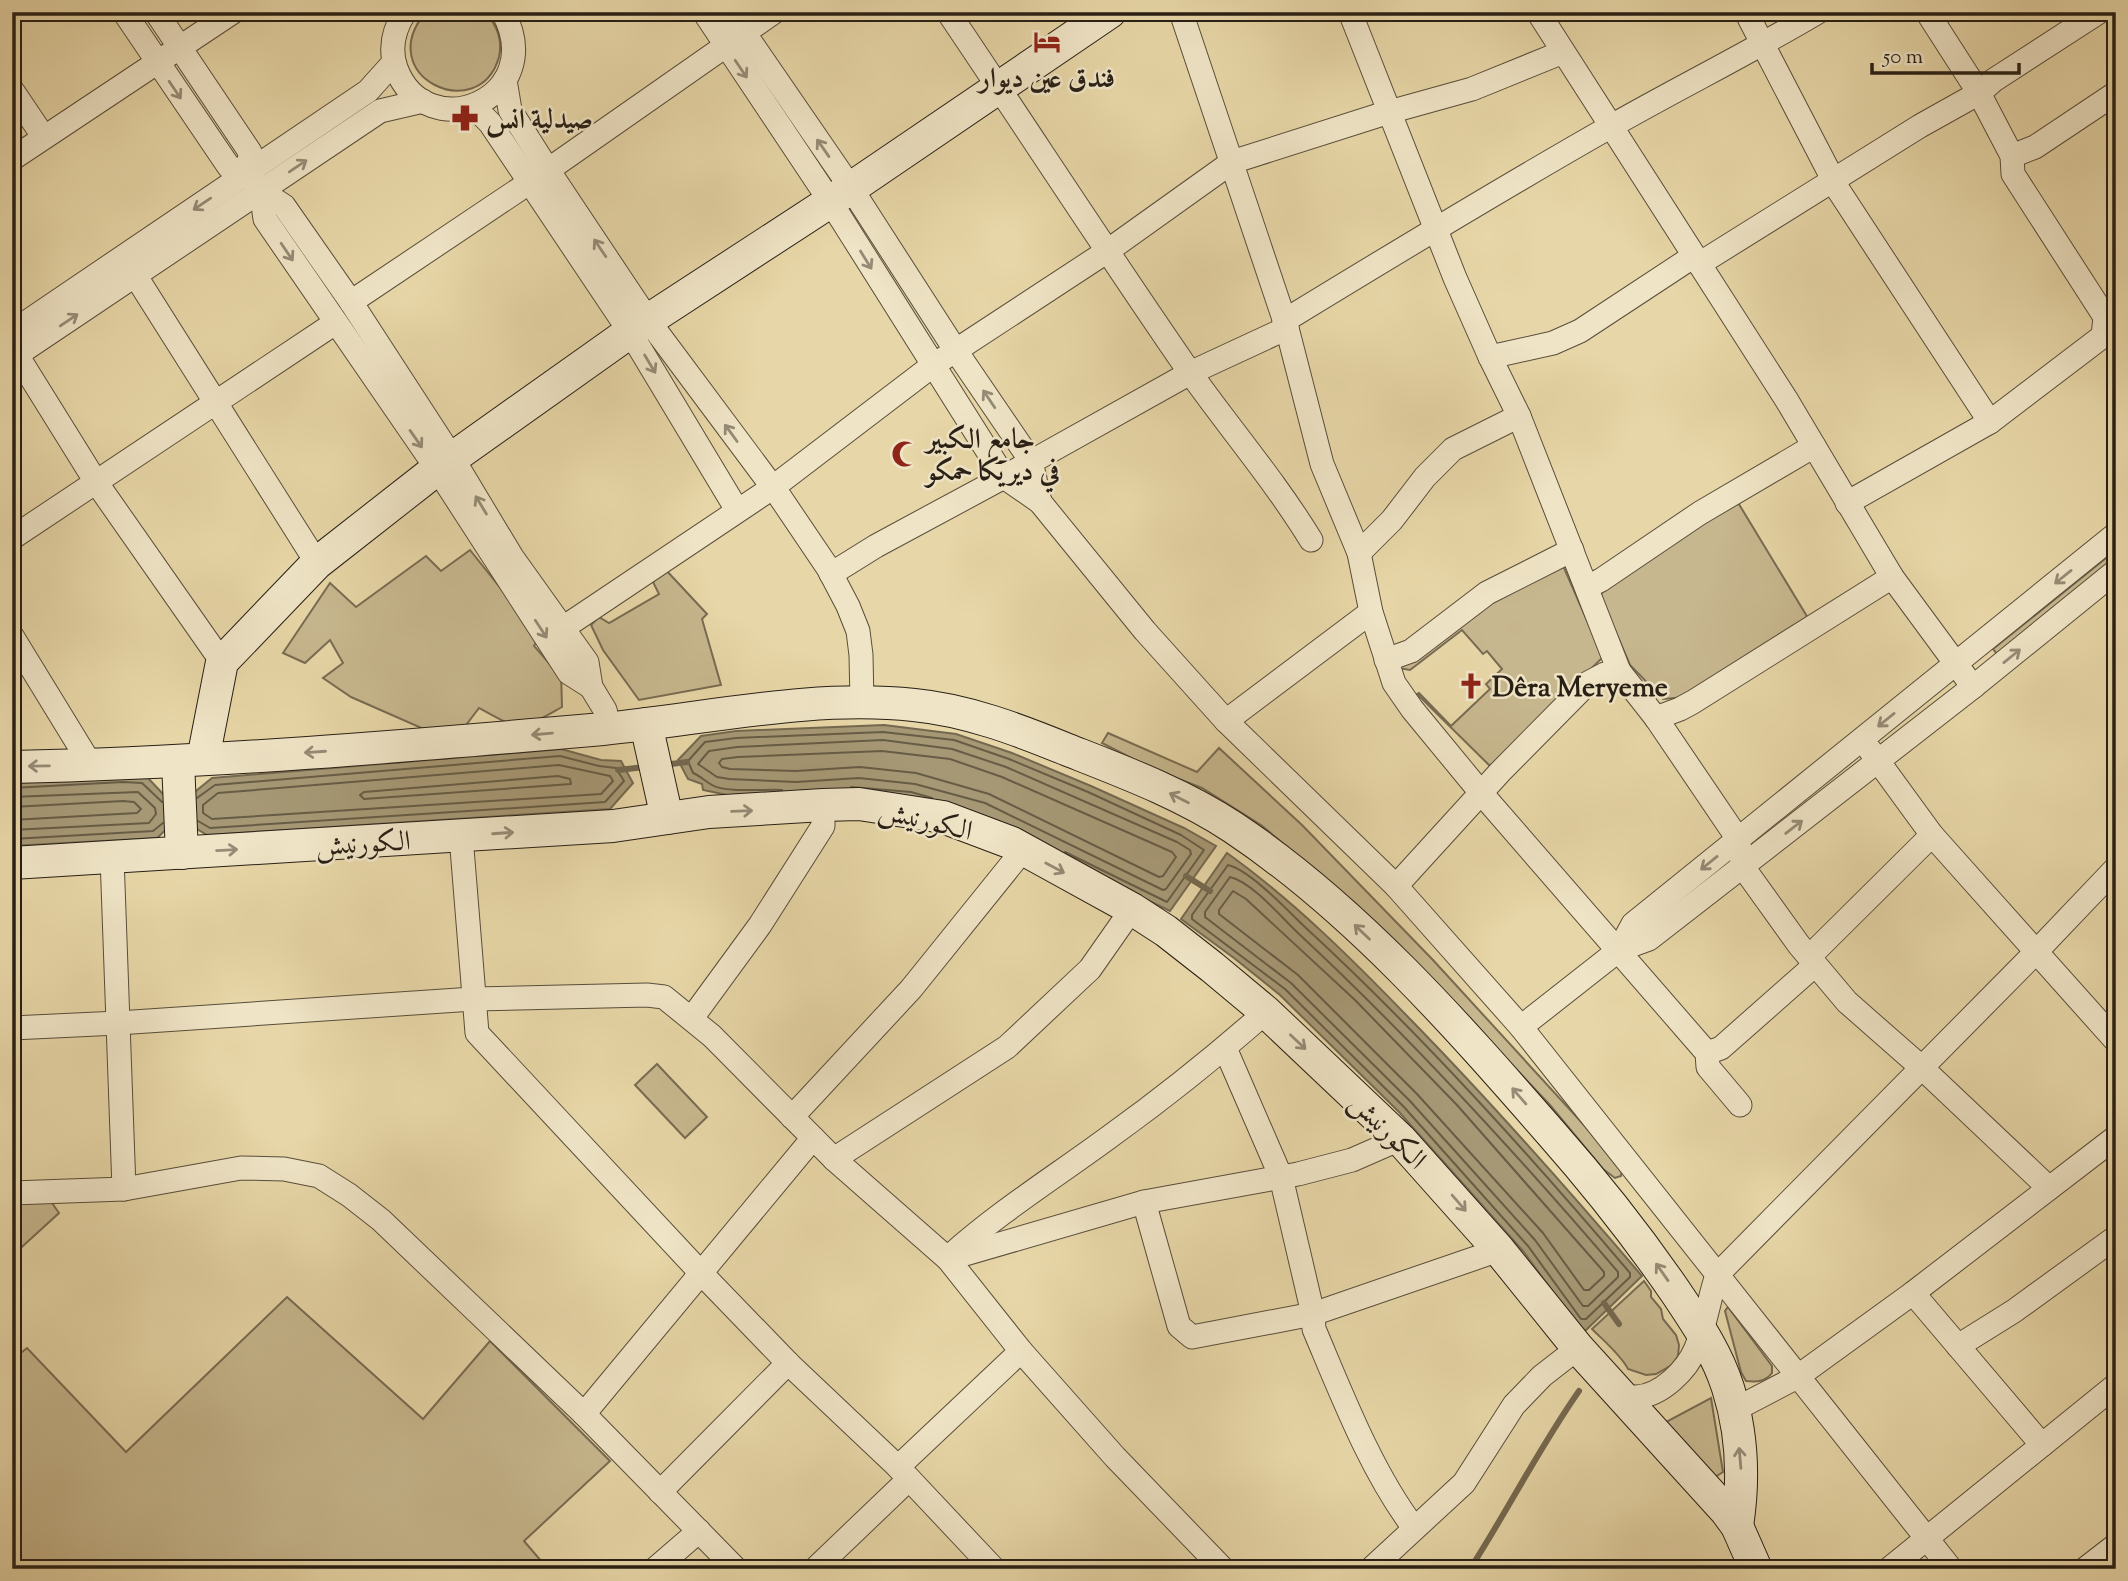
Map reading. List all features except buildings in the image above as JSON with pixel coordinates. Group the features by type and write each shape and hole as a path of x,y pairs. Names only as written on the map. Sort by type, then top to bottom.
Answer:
{"main road":[{"path":"182,845 187,766 222,662 317,563 445,464 639,326 841,195 1110,12"},
{"path":"12,766 187,766 610,728 647,729 779,708 862,703 914,705 955,712 1030,735 1157,788 1236,829 1351,921 1438,1008 1505,1081 1600,1191 1657,1265 1701,1329 1721,1368 1734,1410 1741,1466 1737,1526 1756,1569"},
{"path":"647,729 665,808"},
{"name":"الكورنيش","path":"12,863 112,857 182,845 461,836 613,826 665,808 709,812 859,804 943,817 1012,843 1132,909 1203,960 1266,1012 1400,1139 1499,1250 1578,1348 1700,1481 1737,1526"}],"street":[{"path":"124,12 229,167 255,182 284,206 351,302 569,673 591,687"},
{"path":"156,12 250,152 265,219 335,323 445,464 587,662 591,687 606,710 610,728"},
{"path":"12,159 233,12"},
{"path":"405,12 398,24 393,43 394,62 400,77 410,91 423,101 445,108 473,106 489,98 505,80 514,54 512,17"},
{"path":"704,12 734,39 841,195 956,351 1031,461 1040,502"},
{"path":"730,12 734,39"},
{"path":"351,302 774,12"},
{"path":"948,12 1106,252 1190,373 1284,495 1311,540"},
{"path":"1181,12 1286,324 1322,464 1359,553 1371,612 1394,683 1482,794 1707,1053 1708,1067 1740,1105"},
{"path":"1350,12 1435,228 1490,358 1519,416 1619,671 1656,718 1738,839 1743,867 1812,961 1847,1002 1921,1067 2049,1188"},
{"path":"1538,12 1814,446 1892,577 1973,687"},
{"path":"1746,12 1833,181 1990,422"},
{"path":"831,574 876,545 1190,373 1286,324 1435,228 1611,126 1818,12"},
{"path":"1847,503 1990,422 2103,336 2110,314 2012,174 2012,156 1979,93 1927,12"},
{"path":"1490,358 1553,343 1580,331 1979,93 1994,80 2099,12"},
{"path":"562,628 772,488 932,366 1106,252 1232,162 1389,112 1472,89 1563,52"},
{"path":"14,348 135,275 368,91 394,62"},
{"path":"505,80 510,110 539,175 639,326 737,510"},
{"path":"12,90 43,136"},
{"path":"2012,156 2035,147 2116,93"},
{"path":"14,348 255,182 380,111 423,101"},
{"path":"473,106 539,175"},
{"path":"841,195 932,366 1004,477 1040,502 1144,631 1226,721 1396,886 1521,1027 1951,1569"},
{"path":"135,275 317,563"},
{"path":"12,538 335,323"},
{"path":"639,326 772,488 831,574 858,631 862,655 862,703"},
{"path":"14,348 96,482 222,662"},
{"path":"1359,553 1392,520 1425,477 1453,449 1519,416"},
{"path":"1587,587 1700,513 1814,446"},
{"path":"1619,950 1633,925 2116,534"},
{"path":"1386,660 1410,651 1487,593 1572,550"},
{"path":"1521,1027 1619,950 1649,939 1743,867 2116,571"},
{"path":"1656,718 1686,706 1892,577"},
{"path":"1226,721 1371,612"},
{"path":"12,636 91,765"},
{"path":"1396,886 1500,772 1588,683 1605,674 1619,671"},
{"path":"1862,739 1932,835 2116,1041"},
{"path":"692,1018 760,925 824,826 823,805"},
{"path":"1707,1053 1721,1048 1812,961 1932,835"},
{"path":"461,836 477,1033 701,1273 788,1363 904,1473 994,1569"},
{"path":"792,1117 911,989 1023,850"},
{"path":"112,857 124,1189"},
{"path":"1619,1395 1638,1397 1656,1390 1673,1379 1687,1365 1696,1347 1717,1275 2116,868"},
{"path":"834,1159 1007,1047 1090,969 1132,909"},
{"path":"12,1028 473,999 647,995 664,997 712,1036 834,1159 948,1259 1021,1351 1115,1457 1223,1569"},
{"path":"948,1259 1003,1213 1114,1134 1266,1012"},
{"path":"1224,1048 1281,1177 1313,1314 1314,1329 1357,1428 1402,1513 1414,1528"},
{"path":"1734,1410 1797,1377 1913,1293 2116,1136"},
{"path":"584,1414 813,1138"},
{"path":"948,1259 1144,1202 1281,1177 1352,1160 1400,1139"},
{"path":"12,1193 124,1189 241,1168 284,1169 319,1176 381,1220 584,1414 736,1569"},
{"path":"1144,1202 1180,1326 1185,1333 1197,1337 1313,1314 1499,1250"},
{"path":"1958,1346 2014,1311 2116,1237"},
{"path":"1913,1293 2042,1444"},
{"path":"1371,1569 1464,1483 1514,1405 1542,1376 1578,1348"},
{"path":"816,1569 1021,1351"},
{"path":"660,1492 788,1363"},
{"path":"1889,1569 1925,1537 2114,1390"},
{"path":"655,1569 699,1531"},
{"path":"2085,1569 2116,1545"}],"shaded area":[{"path":"426,12 485,12 495,27 500,44 499,57 488,78 471,88 453,90 434,85 420,73 411,56 413,35"},
{"path":"1734,496 1808,618 1687,697 1663,699 1630,665 1601,598 1603,584"},
{"path":"470,550 530,625 538,639 534,646 555,670 561,671 562,707 548,715 520,726 479,708 463,729 435,734 351,697 323,678 343,663 330,640 305,663 283,653 330,583 356,607 426,556 441,571"},
{"path":"2116,550 2116,558 1997,654 1993,649"},
{"path":"1561,561 1603,657 1491,767 1417,694 1451,726 1490,689 1486,684 1502,669 1487,651 1483,654 1462,630 1410,670 1398,668 1485,601"},
{"path":"665,569 707,614 702,619 721,685 639,700 603,650 591,625 599,617 609,623 659,594 653,582"},
{"path":"1108,733 1197,772 1219,748 1302,825 1433,960 1606,1149 1622,1170 1621,1176 1615,1178 1603,1169 1550,1105 1357,905 1261,825 1202,788 1153,769 1102,743"},
{"path":"657,1064 707,1117 685,1138 635,1085"},
{"path":"50,1200 59,1213 12,1256 12,1201"},
{"path":"1644,1281 1651,1291 1651,1297 1661,1309 1663,1319 1676,1335 1679,1345 1678,1356 1672,1365 1656,1374 1646,1375 1628,1369 1617,1353 1592,1329"},
{"path":"287,1297 423,1419 490,1341 610,1461 524,1541 548,1569 12,1569 12,1360 27,1348 126,1452"},
{"path":"1728,1307 1772,1366 1772,1373 1764,1380 1746,1381 1741,1372 1725,1311"},
{"path":"1711,1398 1723,1472 1715,1477 1666,1422"}],"water":[{"path":"884,725 956,734 1012,753 1184,828 1216,846 1170,911 979,818 797,798 727,795 703,790 702,784 688,779 678,760 701,736 736,731"},
{"path":"561,749 601,760 621,761 633,783 610,809 207,835 197,829 186,799 212,778"},
{"path":"146,776 165,796 170,826 157,838 12,846 12,781"},
{"path":"1227,853 1300,911 1441,1051 1642,1276 1583,1333 1523,1251 1399,1112 1280,995 1181,919"}],"waterway":[{"path":"663,765 687,762"},
{"path":"618,770 645,767"},
{"path":"1186,876 1210,891"},
{"path":"1604,1303 1619,1324"},
{"path":"1470,1569 1579,1391"}],"place":[{"name":"فندق عين ديوار","path":"1047,42"},
{"name":"صيدلية انس","path":"465,118"},
{"name":"جامع الكبير في ديريكا حمكو","path":"905,454"},
{"name":"Dêra Meryeme","path":"1471,686"}]}
